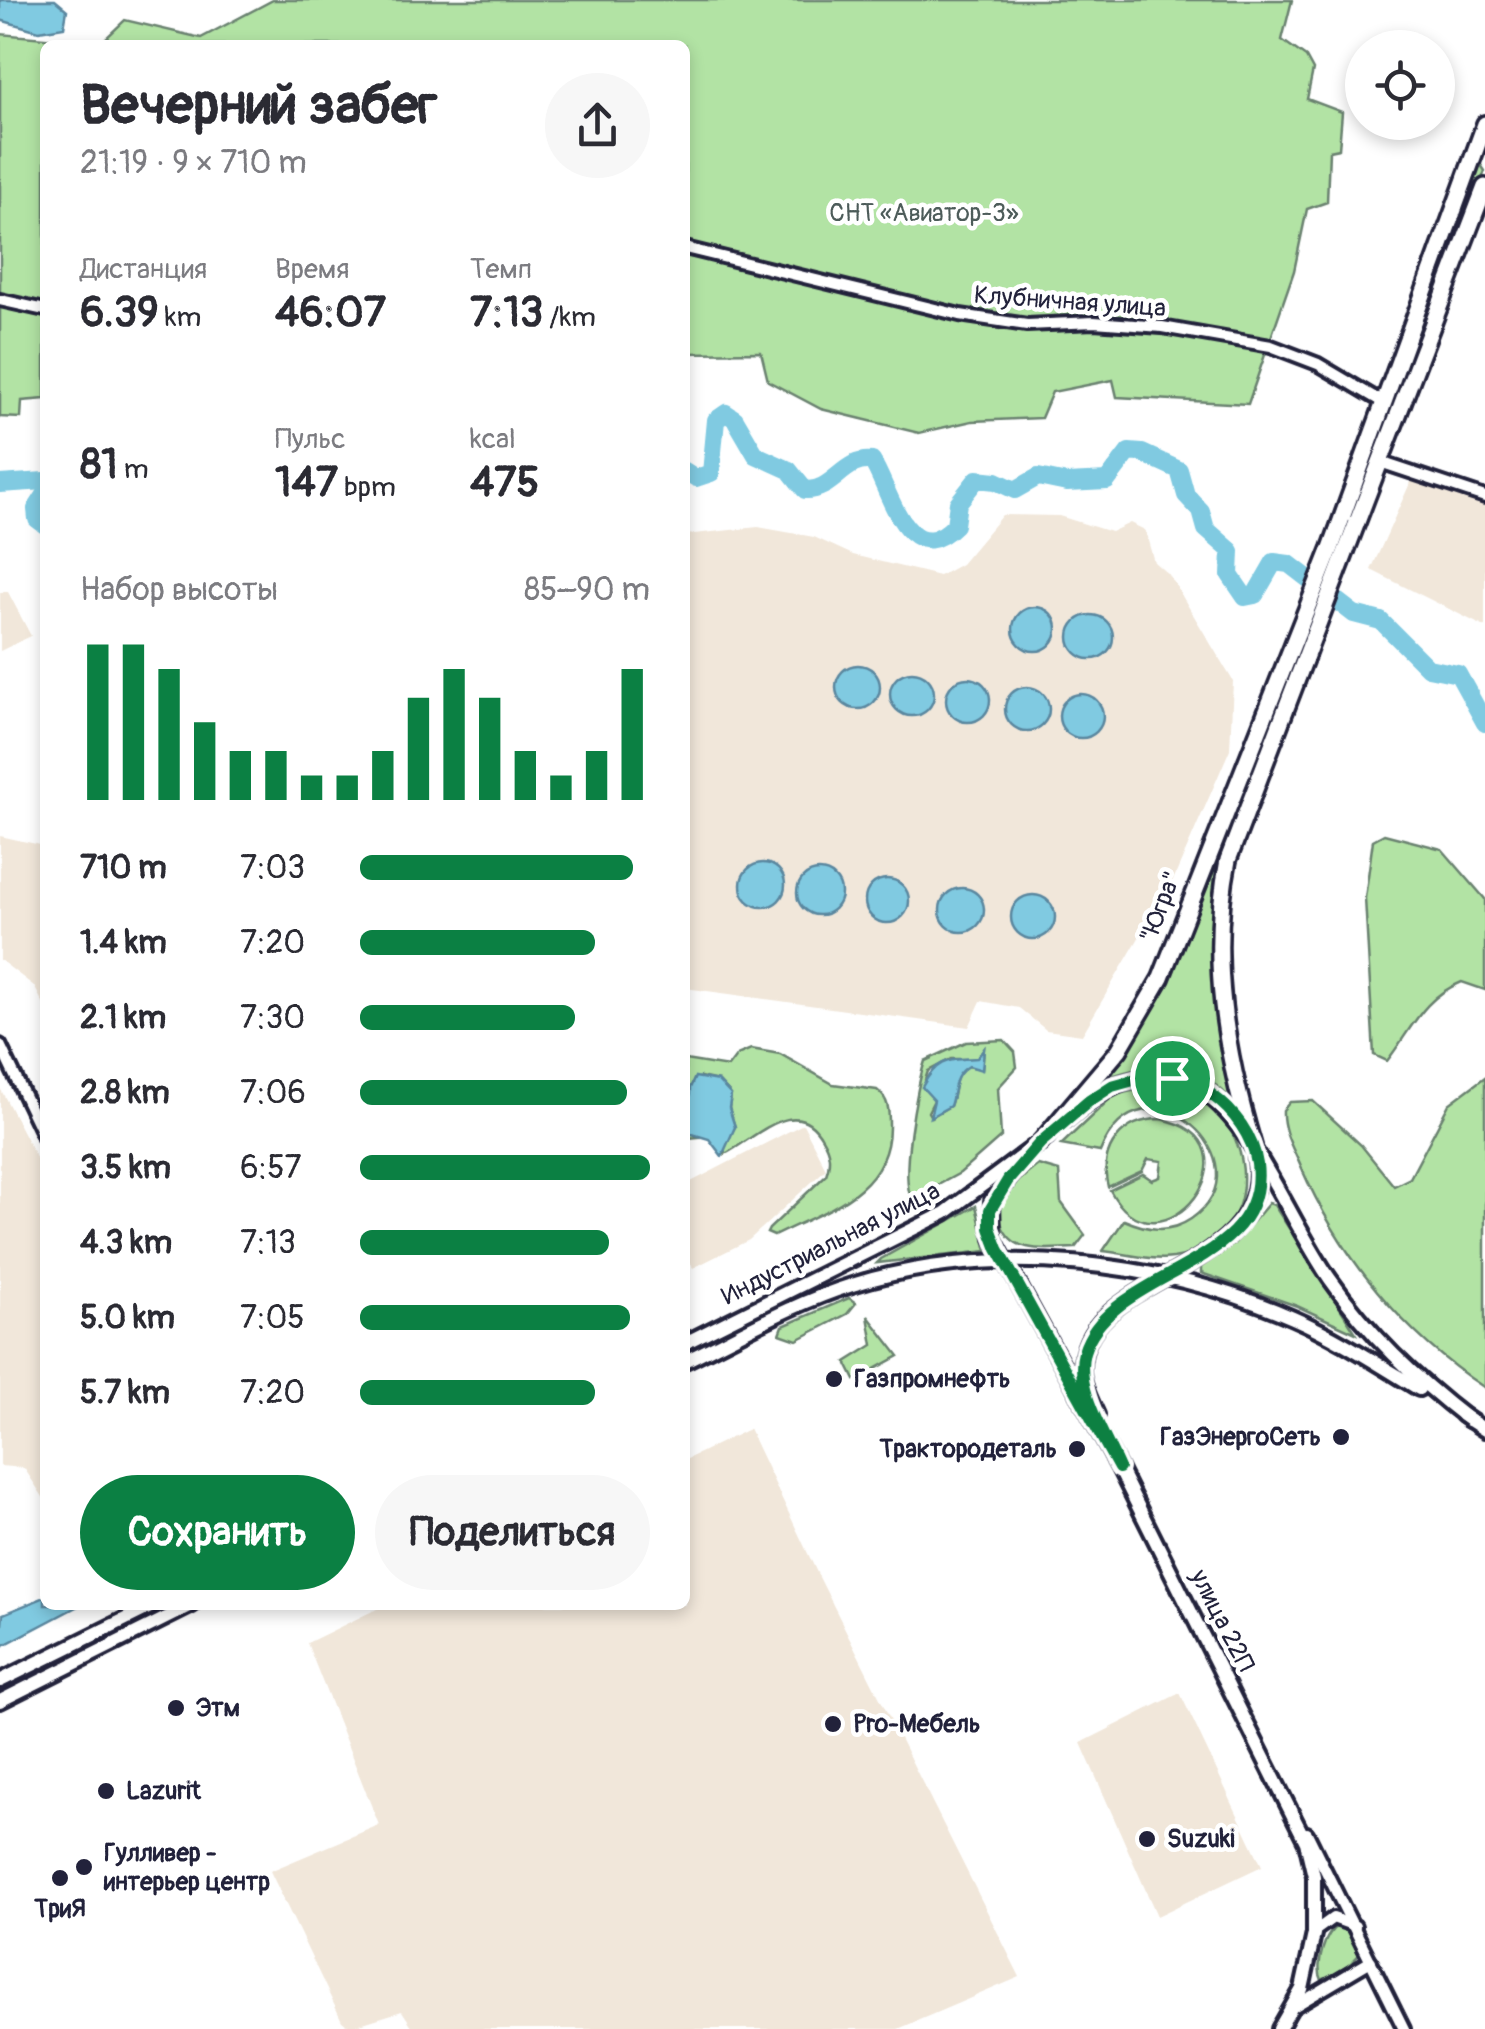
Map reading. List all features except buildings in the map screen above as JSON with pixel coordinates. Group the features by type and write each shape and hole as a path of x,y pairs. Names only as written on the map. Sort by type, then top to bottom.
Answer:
{"highway":[{"path":"1310,624 1338,551 1384,403 1483,135"},
{"path":"1338,551 1380,462 1485,187"},
{"name":"\"Югра\"","path":"1040,1143 1118,1050 1154,993 1310,624"},
{"name":"\"Югра\"","path":"1253,1146 1227,1036 1220,961 1221,903 1245,807 1310,624"}],"main road":[{"path":"1469,1420 1416,1379 1368,1329 1310,1249 1253,1146 1216,1098 1172,1078 1122,1082 1075,1112 1040,1143 992,1201 990,1228 1006,1263 1091,1266 1169,1276 1294,1318 1485,1430"},
{"name":"Индустриальная улица","path":"690,1341 933,1220 1040,1143"},
{"path":"1169,1276 1214,1248 1242,1218 1257,1181 1253,1146"},
{"name":"Индустриальная улица","path":"690,1359 863,1282 929,1269 1006,1263"},
{"name":"улица 22П","path":"1006,1263 1119,1468 1285,1795 1311,1860 1315,1932 1295,2006 1280,2029"},
{"name":"улица 22П","path":"1119,1468 1082,1378 1084,1352 1112,1311 1169,1276"},
{"path":"0,1681 144,1610"},
{"path":"0,1700 182,1610"}],"street":[{"name":"Клубничная улица","path":"690,249 960,315 1027,325 1094,322 1162,327 1271,346 1318,364 1384,403"},
{"path":"0,300 40,309"},
{"path":"1380,462 1485,497"},
{"path":"0,1044 40,1128"},
{"path":"1285,1795 1404,2029"},
{"path":"1315,1932 1333,1918 1355,1927"},
{"path":"1295,2006 1371,1961"},
{"path":"1308,1969 1313,1983 1323,1986"}],"shaded area":[{"path":"1411,481 1485,505 1485,627 1371,570"},
{"path":"1002,515 1059,516 1111,532 1130,523 1145,530 1154,562 1170,576 1233,681 1230,749 1175,876 1082,1035 1046,1030 1019,1008 981,1001 969,1027 690,989 690,534 758,527 814,537 853,555 939,576 961,564"},
{"path":"0,592 8,592 31,636 0,651"},
{"path":"0,836 40,845 40,997 34,986 0,960"},
{"path":"0,1088 40,1165 40,1492 24,1468 0,1466"},
{"path":"803,1124 826,1169 749,1240 693,1268 690,1182"},
{"path":"749,1429 1020,1977 898,2029 414,2029 402,2011 350,2027 342,2021 270,1871 379,1825 307,1643 375,1610 690,1610 690,1458"},
{"path":"1180,1693 1262,1866 1157,1916 1081,1743"}],"green space":[{"name":"СНТ «Авиатор-3»","path":"273,0 1292,0 1282,40 1306,57 1313,70 1307,99 1342,112 1339,149 1329,151 1327,202 1307,209 1294,271 1248,404 1117,397 1113,380 1052,392 1041,418 972,421 919,433 821,409 768,381 761,352 690,353 690,40 104,40 125,20 201,38"},
{"name":"СНТ «Авиатор-3»","path":"0,34 67,40 40,40 40,399 22,401 21,418 0,417"},
{"path":"1481,165 1485,171 1405,379 1400,378 1476,169"},
{"path":"1307,625 1311,627 1252,765"},
{"path":"1243,787 1217,877 1212,934 1214,991 1235,1104 1209,1081 1178,1069 1145,1068 1111,1076 1166,985"},
{"path":"1384,834 1442,849 1485,899 1485,990 1462,982 1448,989 1427,1006 1387,1061 1374,1055 1365,898 1373,840"},
{"path":"1004,1040 1015,1052 1017,1067 998,1088 1001,1137 960,1173 912,1199 908,1189 908,1153 925,1061 966,1042","holes":["984,1049 982,1069 968,1066 963,1070 950,1106 931,1117 928,1112 934,1100 925,1080 928,1071 951,1059 977,1059"]},
{"path":"751,1049 780,1054 833,1084 877,1090 888,1110 886,1148 866,1183 832,1208 774,1236 767,1233 769,1229 826,1175 828,1152 812,1125 801,1119 789,1119 725,1154 724,1145 735,1127 729,1108 731,1095 718,1081 700,1077 690,1098 690,1061 728,1067 737,1055"},
{"path":"1485,1077 1485,1388 1455,1367 1401,1318 1355,1262 1301,1167 1286,1132 1283,1110 1290,1102 1313,1101 1361,1145 1394,1186 1410,1178 1449,1104"},
{"path":"1158,1085 1192,1094 1218,1114 1235,1140 1243,1169 1241,1199 1229,1226 1206,1247 1165,1259 1103,1251 1124,1220 1150,1228 1174,1227 1191,1219 1212,1195 1217,1170 1209,1145 1192,1125 1169,1112 1143,1111 1119,1123 1100,1152 1061,1145 1114,1095"},
{"path":"1161,1119 1192,1132 1206,1152 1206,1176 1195,1198 1176,1214 1154,1221 1131,1215 1110,1190 1143,1174 1152,1180 1160,1177 1162,1161 1148,1159 1142,1171 1108,1187 1106,1173 1110,1148 1116,1138 1135,1124"},
{"path":"1038,1165 1059,1171 1061,1202 1085,1235 1075,1248 1023,1246 1003,1228 1003,1200"},
{"path":"1269,1203 1274,1205 1356,1333 1297,1306 1201,1273 1201,1267 1235,1243"},
{"path":"976,1206 987,1251 877,1263 881,1259"},
{"path":"849,1298 856,1303 847,1314 797,1340 780,1334 783,1326"},
{"path":"868,1316 899,1356 855,1380 846,1362 873,1345"},
{"path":"1339,1925 1350,1930 1359,1955 1345,1969 1322,1980 1322,1950"}],"water":[{"path":"0,0 55,0 67,10 64,27 39,31 0,20"},
{"path":"1035,607 1051,613 1057,629 1051,645 1035,651 1019,645 1013,629 1019,613"},
{"path":"1091,615 1107,621 1113,637 1107,653 1091,659 1075,653 1069,637 1075,621"},
{"path":"858,665 874,671 880,687 874,703 858,709 842,703 836,687 842,671"},
{"path":"912,672 928,678 934,694 928,710 912,716 896,710 890,694 896,678"},
{"path":"968,678 984,684 990,700 984,716 968,722 952,716 946,700 952,684"},
{"path":"1027,687 1043,693 1049,709 1043,725 1027,731 1011,725 1005,709 1011,693"},
{"path":"1081,694 1097,700 1103,716 1097,732 1081,738 1065,732 1059,716 1065,700"},
{"path":"763,863 779,869 785,885 779,901 763,907 747,901 741,885 747,869"},
{"path":"819,871 835,877 841,893 835,909 819,915 803,909 797,893 803,877"},
{"path":"887,879 903,885 909,901 903,917 887,923 871,917 865,901 871,885"},
{"path":"962,888 978,894 984,910 978,926 962,932 946,926 940,910 946,894"},
{"path":"1033,895 1049,901 1055,917 1049,933 1033,939 1017,933 1011,917 1017,901"},
{"path":"984,1049 982,1070 969,1066 964,1070 957,1079 950,1106 930,1117 934,1100 922,1087 933,1071 951,1060 977,1058"},
{"path":"695,1077 718,1081 731,1095 729,1108 735,1127 722,1156 709,1139 690,1133 690,1088"},
{"path":"40,1599 40,1610 70,1610 0,1647 3,1614"}],"waterway":[{"path":"690,474 696,478 711,473 716,420 726,413 735,419 756,455 789,470 805,490 823,486 854,464 872,461 902,521 924,539 938,537 955,525 958,503 977,479 996,481 1015,490 1038,477 1067,483 1107,481 1129,452 1142,453 1179,470 1186,495 1201,511 1206,529 1231,551 1230,575 1245,597 1255,595 1274,562 1289,564 1354,614 1381,621 1428,668 1458,674 1485,723"},
{"path":"0,484 40,481"},
{"path":"40,503 36,509 40,521"}],"place":[{"name":"Газпромнефть","path":"834,1379"},
{"name":"ГазЭнергоСеть","path":"1341,1437"},
{"name":"Трактородеталь","path":"1077,1449"},
{"name":"Этм","path":"176,1708"},
{"name":"Pro-Мебель","path":"833,1724"},
{"name":"Lazurit","path":"106,1791"},
{"name":"Suzuki","path":"1147,1839"},
{"name":"Гулливер - интерьер центр","path":"84,1867"},
{"name":"ТриЯ","path":"60,1878"}],"route":[{"path":"1148,1076 1172,1078 1205,1090 1225,1106 1253,1146 1258,1174 1248,1208 1236,1226 1202,1256 1112,1311 1096,1328 1084,1352 1082,1378 1119,1468 998,1249 990,1228 990,1210 996,1193 1040,1143 1103,1090 1148,1076"}]}
